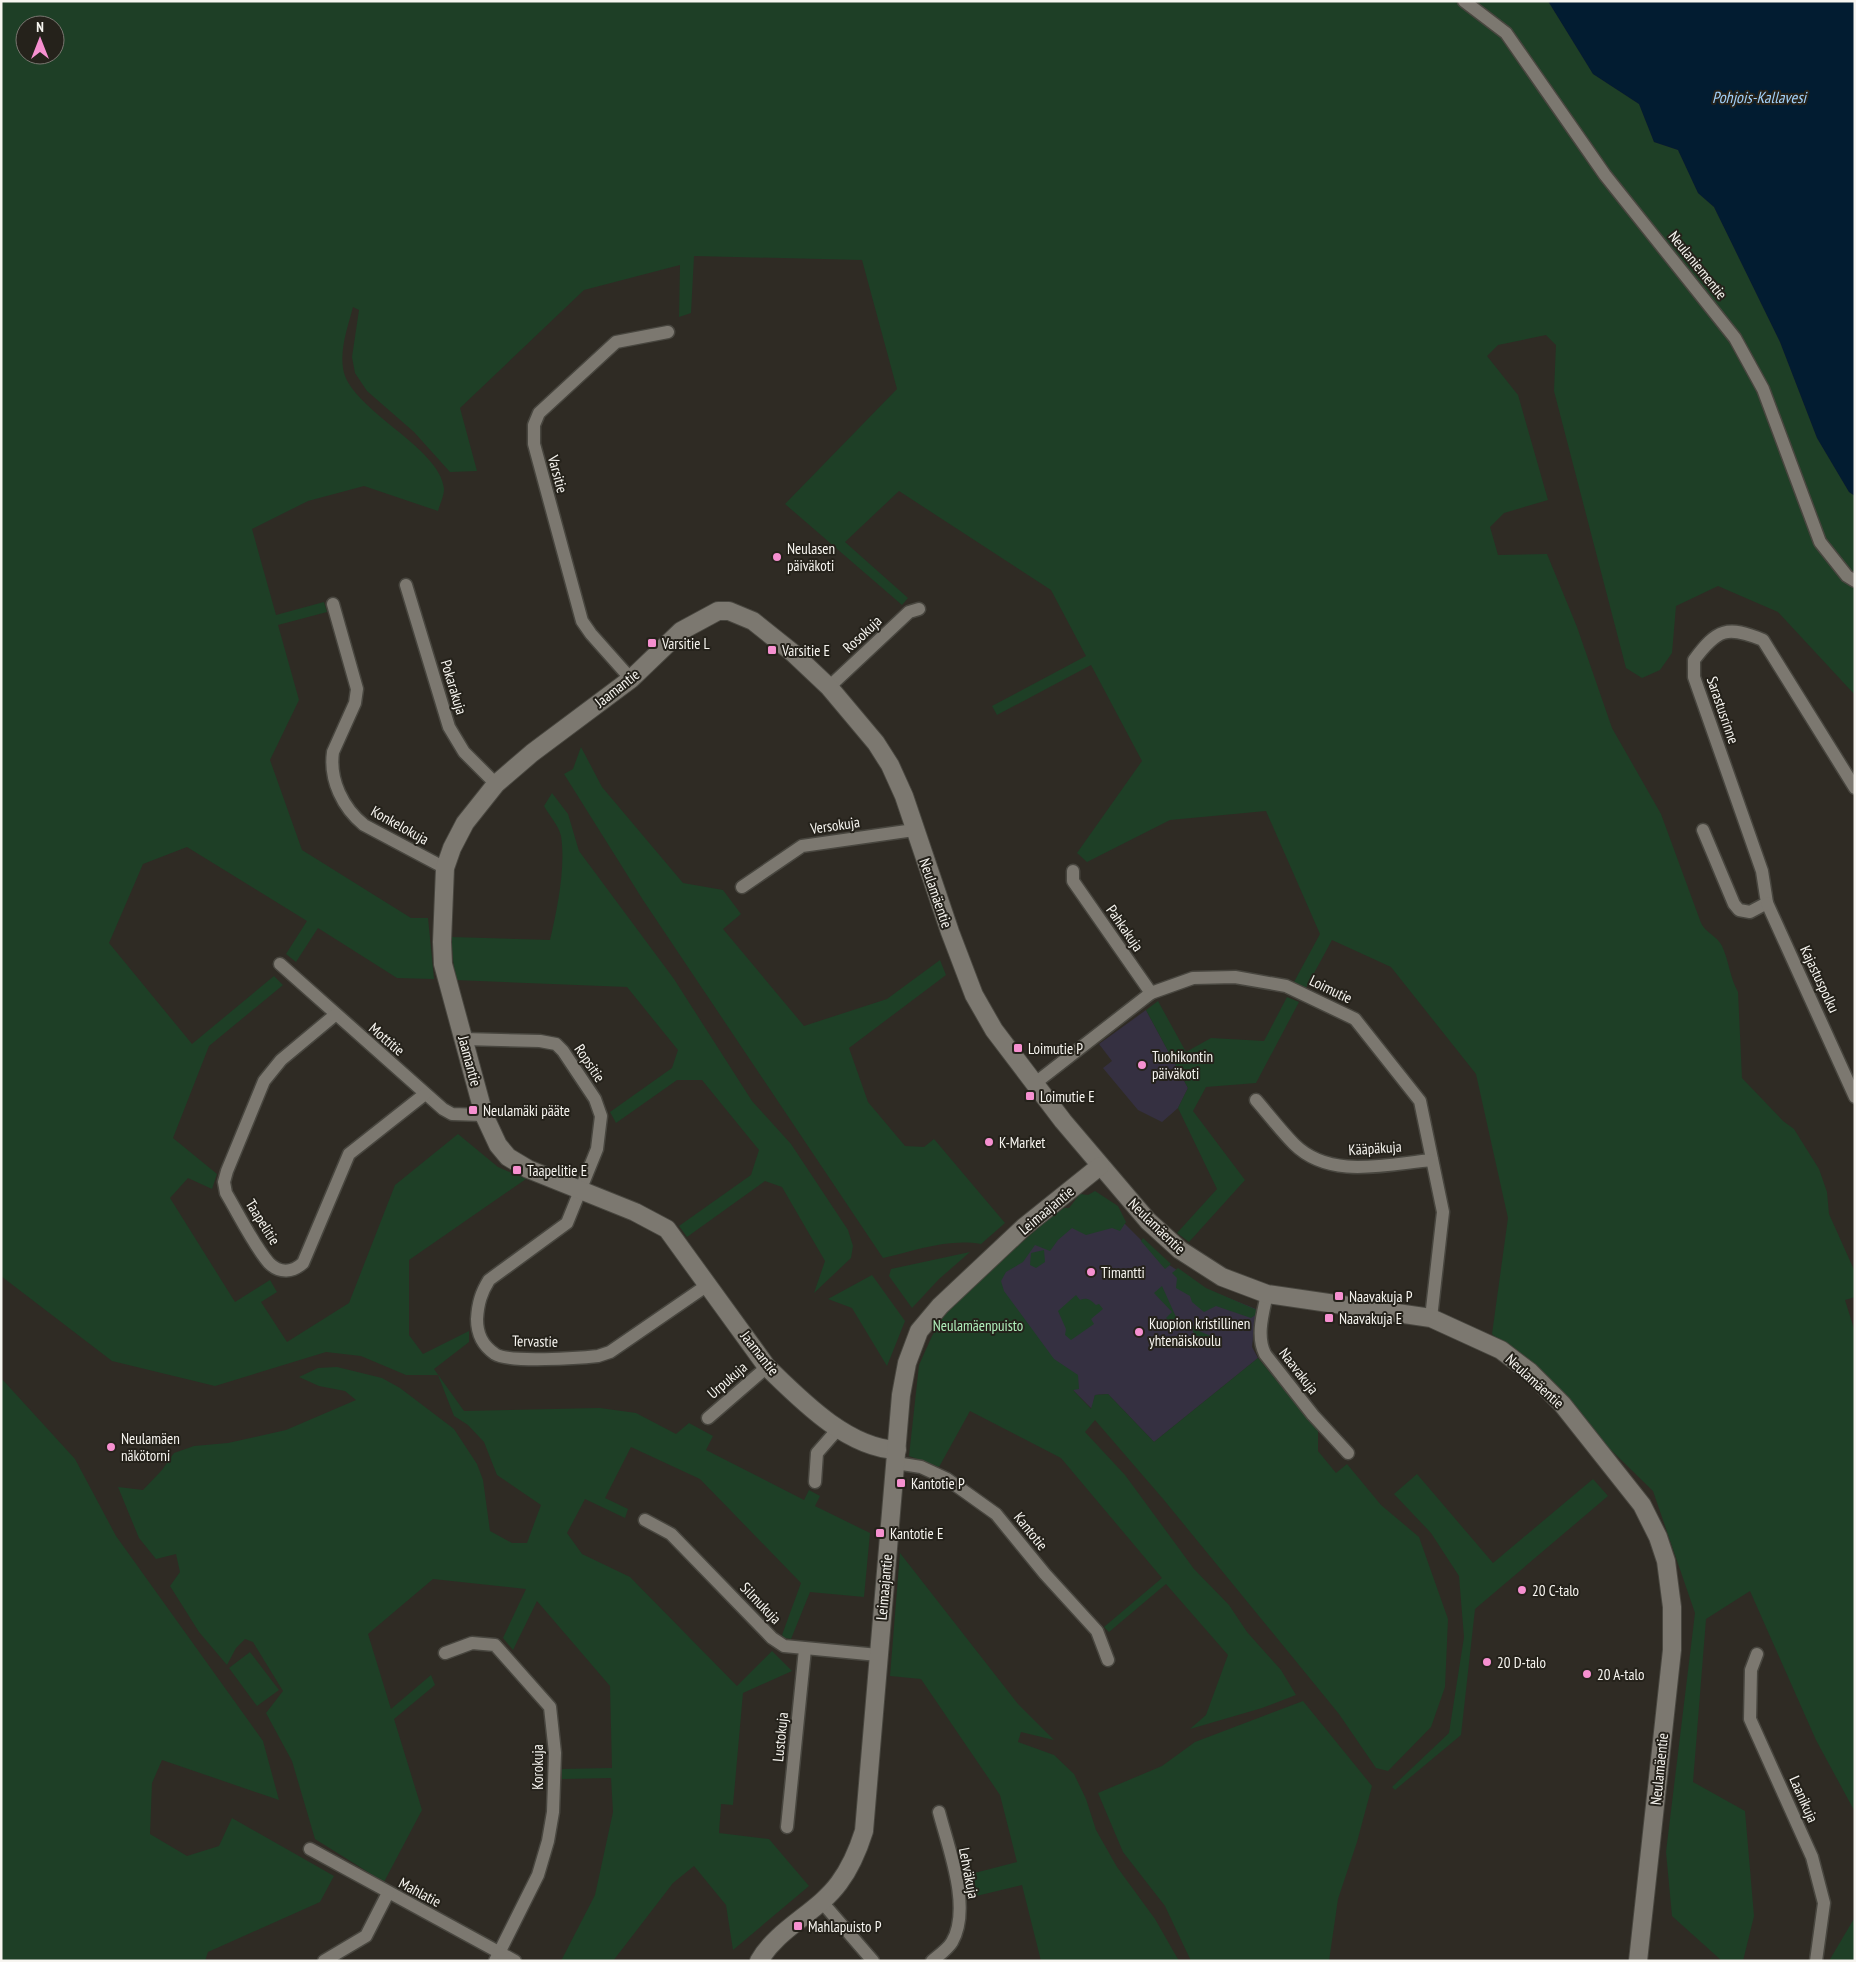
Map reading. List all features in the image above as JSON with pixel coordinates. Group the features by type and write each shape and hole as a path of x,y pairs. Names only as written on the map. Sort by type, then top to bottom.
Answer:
{"street":[{"name":"Neulaniementie","path":"1464,1 1506,33 1605,175 1735,338 1763,389 1820,542 1847,576 1855,581"},
{"name":"Varsitie","path":"631,680 582,621 534,444 534,425 540,413 616,342 668,332"},
{"name":"Pokarakuja","path":"406,585 448,727 464,752 496,784"},
{"name":"Konkelokuja","path":"333,604 356,689 355,702 333,752 332,759 338,792 354,817 364,825 445,868"},
{"name":"Rosokuja","path":"829,687 909,612 919,608"},
{"name":"Jaamantie","path":"718,611 681,631 631,680 532,753 496,784 465,823 452,848 445,868 443,964 484,1115 498,1145 508,1157 528,1169 635,1212 668,1229 767,1367 838,1429 864,1444 896,1457"},
{"name":"Neulamäentie","path":"718,611 735,613 753,621 793,653 829,687 876,743 890,765 904,796 914,830 974,995 994,1030 1034,1084 1100,1166 1148,1221 1180,1250 1222,1277 1267,1294 1431,1318 1501,1350 1530,1372 1562,1404 1642,1505 1658,1536 1666,1561 1672,1607 1672,1650 1638,1961"},
{"name":"Sarastusrinne","path":"1766,903 1762,871 1694,677 1694,660 1715,636 1740,630 1763,640 1855,788"},
{"name":"Versokuja","path":"742,887 802,846 914,830"},
{"path":"1703,830 1734,904 1739,910 1750,912 1766,903"},
{"name":"Pahkakuja","path":"1073,876 1151,993"},
{"name":"Kajastuspolku","path":"1766,903 1855,1097"},
{"name":"Mottitie","path":"280,964 443,1110 452,1114 484,1115"},
{"name":"Loimutie","path":"1034,1084 1151,993 1193,978 1236,977 1286,986 1355,1019 1420,1101 1443,1212 1431,1318"},
{"name":"Taapelitie","path":"335,1015 281,1060 264,1081 224,1182 226,1193 270,1264 287,1271 295,1270 303,1263 349,1154 425,1094"},
{"name":"Ropsitie","path":"464,1039 540,1041 556,1044 563,1051 594,1099 601,1116 600,1138 597,1149 579,1189"},
{"name":"Kääpäkuja","path":"1256,1100 1295,1145 1324,1163 1348,1167 1432,1160"},
{"name":"Leimaajantie","path":"759,1961 774,1941 838,1884 858,1852 864,1831 902,1395 907,1362 919,1331 940,1306 1024,1227 1100,1166"},
{"name":"Tervastie","path":"579,1189 567,1222 489,1280 483,1289 478,1301 477,1333 486,1346 497,1355 535,1358 584,1358 604,1354 709,1284"},
{"name":"Naavakuja","path":"1267,1294 1261,1328 1261,1347 1313,1415 1348,1453"},
{"name":"Urpukuja","path":"708,1418 767,1367"},
{"path":"815,1482 817,1453 838,1429"},
{"name":"Kantotie","path":"896,1457 921,1466 947,1479 996,1514 1045,1574 1098,1631 1108,1660"},
{"name":"Silmukuja","path":"645,1520 671,1534 772,1638 784,1646 878,1655"},
{"name":"Korokuja","path":"445,1653 472,1643 495,1645 550,1707 555,1753 553,1812 548,1840 538,1875 497,1956"},
{"name":"Lustokuja","path":"787,1827 805,1649"},
{"name":"Laanikuja","path":"1757,1654 1751,1670 1750,1719 1812,1857 1824,1903 1816,1961"},
{"name":"Lehväkuja","path":"932,1961 952,1942 960,1911 957,1883 939,1812"},
{"name":"Mahlatie","path":"310,1850 497,1956 515,1961"},
{"path":"324,1961 366,1936 388,1893"},
{"path":"821,1901 873,1961"}],"shaded area":[{"name":"Tuohikontin päiväkoti","path":"1146,1010 1188,1088 1178,1108 1162,1122 1138,1110 1103,1068 1112,1061 1099,1044"},
{"name":"Kuopion kristillinen yhtenäiskoulu","path":"1060,1213 1121,1220 1160,1259 1206,1289 1256,1309 1252,1347 1258,1358 1154,1442 1108,1394 1095,1395 1092,1409 1072,1389 984,1276"}],"green space":[{"path":"1,1 1548,1 1593,74 1639,104 1654,142 1678,150 1698,193 1714,207 1780,342 1817,438 1849,492 1855,496 1855,695 1778,612 1718,586 1676,606 1672,653 1660,670 1642,678 1626,668 1554,391 1556,345 1546,335 1498,345 1487,356 1518,395 1548,500 1504,513 1490,527 1498,555 1547,554 1577,627 1612,728 1661,814 1701,923 1722,946 1738,992 1742,1078 1783,1121 1794,1129 1819,1169 1827,1192 1829,1214 1855,1272 1855,1297 1845,1300 1855,1332 1855,1812 1816,1740 1750,1591 1706,1619 1693,1782 1745,1811 1754,1916 1743,1961 1722,1961 1672,1916 1666,1852 1695,1613 1653,1491 1492,1334 1508,1218 1476,1074 1391,967 1332,940 1306,988 1294,982 1320,934 1266,811 1170,820 1087,862 1077,853 1142,761 1091,665 997,715 992,706 1086,656 1051,590 899,491 845,542 908,598 902,605 785,504 897,389 862,260 694,256 691,313 679,317 680,265 584,290 460,408 477,471 450,472 414,432 367,391 355,373 352,357 359,310 353,307 345,337 342,360 349,383 360,398 428,458 439,473 444,489 438,511 364,486 308,501 252,529 276,615 324,602 327,612 278,625 299,700 270,760 302,850 411,918 428,918 434,979 397,978 318,928 296,962 286,954 307,921 187,847 143,864 109,943 192,1044 274,976 283,985 209,1046 173,1138 217,1174 212,1189 188,1178 170,1198 235,1302 270,1280 277,1292 261,1302 287,1342 349,1303 395,1185 458,1134 498,1167 526,1179 409,1260 409,1335 423,1354 469,1331 469,1342 434,1369 464,1411 600,1408 636,1413 676,1434 689,1423 713,1436 706,1450 804,1500 809,1490 820,1496 815,1506 870,1533 864,1597 810,1592 791,1639 785,1638 782,1635 801,1583 700,1479 631,1447 605,1498 628,1509 625,1518 585,1499 567,1533 582,1554 630,1577 737,1686 772,1651 792,1671 743,1693 733,1805 721,1804 719,1833 769,1839 809,1886 733,1950 726,1905 694,1866 673,1883 613,1961 561,1961 595,1895 613,1812 611,1778 562,1779 561,1769 612,1768 610,1686 537,1601 513,1650 503,1638 526,1589 433,1579 368,1634 391,1709 431,1675 435,1685 394,1719 422,1810 384,1882 315,1839 292,1761 266,1713 283,1691 253,1642 245,1639 236,1648 227,1665 199,1632 170,1586 180,1572 176,1554 156,1559 139,1538 118,1487 143,1490 162,1470 174,1453 194,1446 228,1443 286,1430 356,1400 345,1391 319,1386 299,1377 318,1368 337,1367 382,1378 400,1388 454,1429 477,1464 483,1480 490,1531 512,1543 527,1543 541,1505 497,1475 484,1442 468,1425 454,1416 438,1375 406,1375 361,1356 326,1352 215,1386 112,1361 1,1276"},
{"path":"581,747 602,787 683,883 723,890 741,914 723,929 804,1026 887,999 940,960 946,975 849,1048 868,1102 905,1146 924,1147 934,1139 1005,1223 981,1244 944,1244 883,1258 643,900 564,774 573,769"},
{"path":"552,793 568,814 579,851 674,979 752,1101 791,1144 848,1230 853,1246 851,1258 814,1293 825,1261 782,1187 765,1181 687,1237 679,1226 751,1175 759,1150 702,1080 677,1080 616,1123 610,1112 672,1068 678,1050 627,987 455,980 451,937 550,940 562,875 560,832 544,806"},
{"path":"1287,997 1299,1002 1256,1083 1206,1087 1193,1111 1245,1180 1189,1242 1177,1233 1217,1189 1178,1108 1188,1088 1146,1010 1158,1001 1186,1052 1211,1038 1264,1041"},
{"name":"Neulamäenpuisto","path":"1095,1191 1118,1206 1126,1222 1120,1231 1112,1228 1086,1235 1072,1228 1058,1240 1050,1251 1035,1245 1023,1262 1006,1272 1001,1281 1004,1291 1054,1359 1078,1375 1079,1389 1073,1390 1091,1409 1095,1395 1108,1394 1154,1442 1258,1358 1318,1431 1318,1451 1336,1473 1347,1464 1381,1505 1419,1537 1448,1619 1445,1687 1431,1727 1388,1771 1376,1768 1339,1714 1164,1500 1095,1420 1085,1432 1125,1475 1194,1569 1229,1605 1247,1632 1281,1670 1296,1695 1262,1708 1190,1729 1206,1715 1228,1655 1166,1584 1109,1632 1104,1627 1162,1578 1061,1458 970,1411 939,1467 909,1456 919,1365 932,1336 950,1305 1051,1217 1064,1208 1069,1208 1080,1194 1088,1195"},
{"path":"1143,1238 1171,1264 1165,1269 1141,1241"},
{"path":"1044,1250 1045,1262 1036,1268 1030,1265 1031,1253"},
{"path":"970,1252 939,1279 912,1308 889,1276 891,1269"},
{"path":"1178,1268 1206,1288 1257,1310 1257,1314 1251,1318 1216,1306 1204,1312 1192,1302 1190,1296 1176,1288 1177,1278 1172,1273"},
{"path":"872,1275 905,1321 887,1366 852,1308 828,1299"},
{"path":"1162,1286 1176,1317 1172,1324 1166,1318 1172,1312 1154,1293"},
{"path":"1076,1295 1080,1300 1087,1299 1096,1305 1099,1304 1103,1309 1091,1319 1094,1324 1071,1340 1065,1335 1066,1329 1058,1311"},
{"path":"1201,1319 1203,1321 1199,1331 1220,1340 1195,1336 1192,1329 1196,1321"},
{"path":"1,1378 75,1459 116,1536 263,1741 279,1800 162,1760 152,1783 150,1834 187,1856 219,1846 232,1818 334,1876 320,1902 208,1952 205,1961 1,1961"},
{"path":"1417,1474 1493,1563 1593,1479 1608,1496 1475,1609 1461,1735 1395,1790 1392,1787 1449,1733 1464,1637 1459,1576 1431,1533 1394,1494"},
{"path":"900,1553 1018,1704 1054,1740 1021,1732 1018,1742 1054,1755 1074,1774 1086,1799 1096,1830 1117,1867 1155,1919 1179,1961 1041,1961 1022,1885 968,1898 963,1876 1017,1862 1000,1795 921,1679 890,1676"},
{"path":"250,1652 279,1690 257,1706 229,1668"},
{"path":"1303,1701 1372,1786 1357,1842 1338,1899 1329,1961 1191,1961 1165,1906 1123,1852 1098,1793 1162,1766 1195,1742"},
{"path":"1855,1917 1855,1961 1829,1961"}],"water":[{"name":"Pohjois-Kallavesi","path":"1548,1 1855,1 1855,496 1849,492 1817,438 1780,342 1714,207 1698,193 1678,150 1654,142 1639,104 1593,74"}],"place":[{"name":"Neulasen päiväkoti","path":"777,557"},
{"name":"Varsitie L","path":"652,643"},
{"name":"Varsitie E","path":"772,650"},
{"name":"Loimutie P","path":"1018,1048"},
{"name":"Tuohikontin päiväkoti","path":"1142,1065"},
{"name":"Loimutie E","path":"1030,1096"},
{"name":"Neulamäki pääte","path":"473,1110"},
{"name":"K-Market","path":"989,1142"},
{"name":"Taapelitie E","path":"517,1170"},
{"name":"Timantti","path":"1091,1272"},
{"name":"Naavakuja P","path":"1339,1296"},
{"name":"Naavakuja E","path":"1329,1318"},
{"name":"Kuopion kristillinen yhtenäiskoulu","path":"1139,1332"},
{"name":"Neulamäen näkötorni","path":"111,1447"},
{"name":"Kantotie P","path":"901,1483"},
{"name":"Kantotie E","path":"880,1533"},
{"name":"20 C-talo","path":"1522,1590"},
{"name":"20 D-talo","path":"1487,1662"},
{"name":"20 A-talo","path":"1587,1674"},
{"name":"Mahlapuisto P","path":"798,1926"}]}
